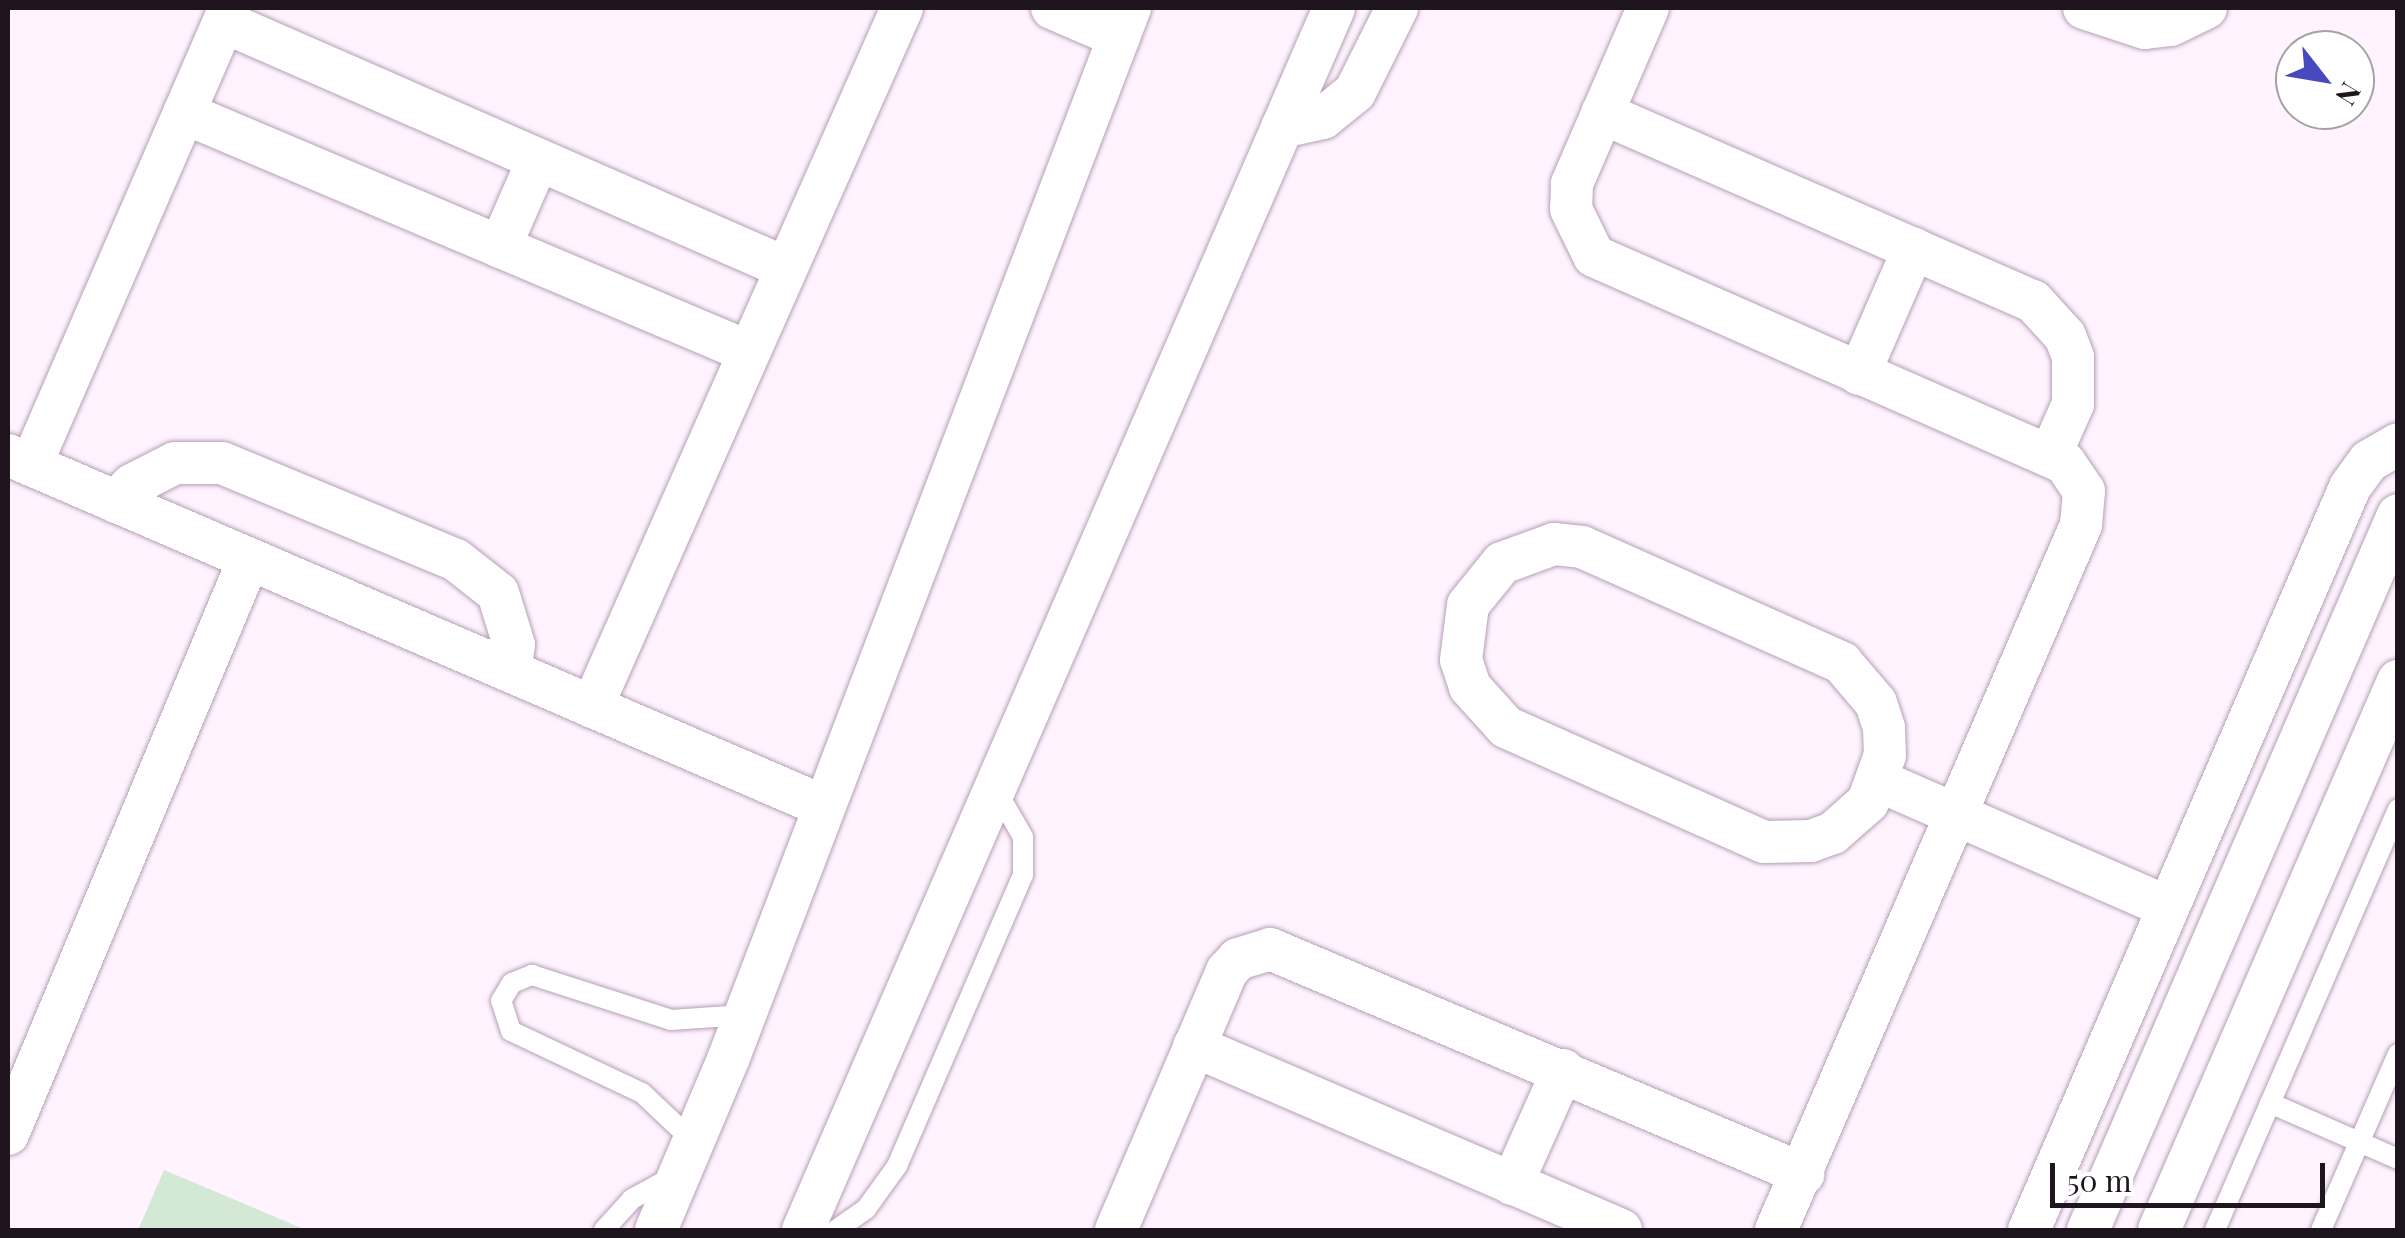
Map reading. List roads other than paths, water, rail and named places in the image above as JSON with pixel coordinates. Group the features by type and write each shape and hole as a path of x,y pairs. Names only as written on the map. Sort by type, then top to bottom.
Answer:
{"street":[{"path":"592,707 902,8"},
{"path":"656,1230 746,1014 822,806 1125,22 1052,8"},
{"path":"803,1230 1334,8"},
{"path":"1282,127 1323,118 1355,92 1397,8"},
{"path":"1648,8 1572,184 1574,222 1594,256 2050,456 2077,476 2084,491 2082,525 1776,1230"},
{"path":"2084,8 2145,28 2171,25 2206,8"},
{"path":"786,268 538,160 227,15 19,460 822,806"},
{"path":"1602,112 2032,301 2064,336 2073,357 2072,404 2050,456"},
{"path":"184,113 749,352"},
{"path":"500,247 538,160"},
{"path":"1859,374 1914,248"},
{"path":"2029,1230 2350,487 2368,460 2398,444"},
{"path":"116,502 132,485 175,463 222,463 456,560 498,593 514,645 510,671"},
{"path":"2088,1230 2398,515"},
{"path":"1582,547 1842,662 1876,702 1885,755 1879,781 1852,820 1833,833 1799,843 1764,842 1506,727 1470,687 1461,660 1468,605 1502,563 1527,550 1582,547"},
{"path":"8,1134 250,560"},
{"path":"2159,1230 2398,681"},
{"path":"1879,781 2168,907"},
{"path":"2220,926 2279,954"},
{"path":"1116,1230 1227,970 1238,959 1270,949 1803,1174"},
{"path":"1194,1046 1621,1230"},
{"path":"1512,1184 1563,1070"}],"lane":[{"path":"836,1230 866,1210 898,1166 1023,875 1023,837 995,788"},
{"path":"2215,1230 2398,809"},
{"path":"604,1230 632,1199 687,1158 642,1093 510,1032 500,1012 505,991 532,975 671,1020 746,1014"},
{"path":"2321,1230 2398,1054"},
{"path":"2270,1102 2398,1160"}]}
